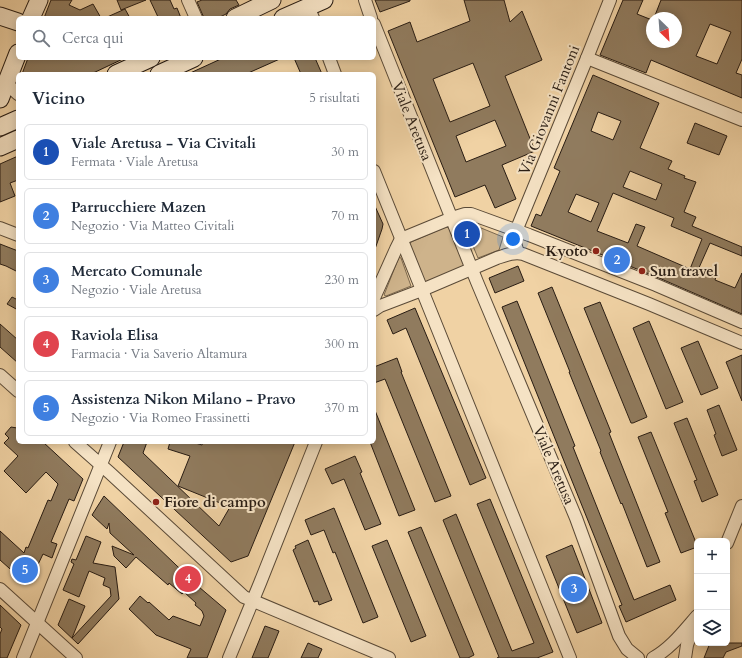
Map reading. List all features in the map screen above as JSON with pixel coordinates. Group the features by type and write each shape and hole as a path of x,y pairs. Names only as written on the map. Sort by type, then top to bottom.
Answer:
{"street":[{"path":"32,16 39,0"},
{"path":"188,0 195,16"},
{"path":"239,16 272,0"},
{"path":"365,0 370,16"},
{"name":"Via Giovanni Fantoni","path":"516,231 610,0"},
{"path":"288,16 312,6"},
{"path":"0,16 16,21"},
{"name":"Viale Aretusa","path":"376,29 472,269 576,518 619,636 627,649 638,658"},
{"path":"587,58 742,120"},
{"path":"0,99 12,89 17,60"},
{"path":"120,72 147,60"},
{"path":"170,72 180,70 192,60"},
{"path":"330,60 334,72"},
{"path":"0,127 16,120"},
{"path":"0,147 16,140"},
{"path":"376,176 570,658"},
{"path":"376,294 402,239 452,218 465,214 471,214 656,285 742,322"},
{"path":"0,228 16,234"},
{"path":"516,231 515,243 518,253"},
{"path":"376,309 506,255 518,253 524,254 649,304 742,343"},
{"path":"0,375 16,389"},
{"path":"77,444 244,597 389,658"},
{"path":"23,658 109,444"},
{"path":"228,658 260,583 315,444"},
{"path":"729,538 742,506"},
{"path":"0,589 76,658"},
{"path":"653,658 678,639 694,620"},
{"path":"685,658 687,645 694,625"}],"shaded area":[{"path":"469,223 503,237 499,250 478,258 465,227"},
{"path":"446,227 452,229 465,263 462,269 427,283 422,282 408,247 411,242"},
{"path":"399,257 401,258 411,286 386,296 384,295"}],"building":[{"path":"51,0 72,0 69,5 80,10 93,4 100,16 45,16"},
{"path":"117,0 146,0 121,10"},
{"path":"150,0 170,0 174,9 177,8 180,16 158,16"},
{"path":"202,0 236,0 239,5 230,9 222,16 203,16 197,2"},
{"path":"375,0 410,0 410,1 380,12"},
{"path":"464,0 504,0 510,22 522,11 542,60 505,76 535,151 502,165 516,199 495,208 485,185 455,197 388,31 410,22 417,42 470,21","holes":["473,63 490,106 450,122 433,79","495,120 506,146 466,162 456,136"]},
{"path":"623,0 643,0 637,14 646,18 646,48 682,48 682,12 656,12 661,0 742,0 742,59 736,73 742,75 742,98 651,60 646,73 600,55","holes":["710,24 731,32 717,64 696,56"]},
{"path":"125,9 129,16 109,16"},
{"path":"27,60 121,60 95,72 23,72"},
{"path":"219,60 278,60 250,72 192,72"},
{"path":"295,60 316,60 321,72 300,72"},
{"path":"593,75 659,103 640,148 672,161 668,169 685,176 684,178 696,182 684,212 696,217 692,226 742,247 742,256 710,243 698,270 716,277 715,280 735,288 742,273 742,314 659,278 531,226 536,214 541,216 560,171 554,168","holes":["598,112 621,121 613,140 591,131","630,171 662,184 656,200 623,187","613,193 674,218 671,226 702,239 690,269 637,246 645,227 636,224 628,243 597,231","576,194 599,203 591,222 568,212"]},
{"path":"695,123 727,136 719,155 687,143"},
{"path":"16,157 16,181 10,183 15,196 0,202 0,164"},
{"path":"376,208 383,224 376,246"},
{"path":"0,244 16,250 16,271 0,264"},
{"path":"518,266 524,281 495,293 489,278"},
{"path":"552,287 611,432 609,433 660,562 647,567 538,293"},
{"path":"12,297 16,299 16,309 7,304"},
{"path":"517,301 634,600 670,585 676,600 626,622 619,606 622,605 502,307"},
{"path":"600,302 647,417 633,423 631,423 584,308"},
{"path":"415,308 486,478 470,485 406,328 393,334 387,320"},
{"path":"649,321 683,402 666,409 633,328"},
{"path":"0,324 16,338 16,361 0,347"},
{"path":"698,341 718,388 701,395 681,348"},
{"path":"742,355 742,401 726,362"},
{"path":"397,358 401,372 451,496 435,502 385,379 376,382 376,366"},
{"path":"719,405 737,450 722,456 707,410"},
{"path":"376,413 415,510 399,516 371,444 376,444"},
{"path":"687,418 718,495 702,502 694,481 697,480 674,423"},
{"path":"11,427 16,428 16,444 45,444 83,479 74,501 69,499 51,542 57,544 52,558 43,554 34,573 18,576 0,560 0,531 24,553 26,547 28,548 48,500 51,501 58,484 46,472 26,493 4,471 18,456 4,443 9,438 5,434"},
{"path":"651,432 694,538 694,548 681,553 665,513 668,512 638,437"},
{"path":"123,444 146,444 143,453 219,526 230,507 178,486 190,456 168,449 169,444 294,444 248,556 231,562 118,457"},
{"path":"355,456 362,472 360,473 381,524 365,530 344,479 332,484 325,469"},
{"path":"104,496 199,587 226,610 207,658 187,658 191,649 156,635 129,609 140,596 169,620 173,616 200,626 204,616 202,611 195,605 196,603 184,592 182,594 169,583 168,585 136,557 126,568 114,556 112,546 134,555 110,533 109,523 107,529 92,515"},
{"path":"490,499 553,652 537,658 497,658 499,657 443,520 456,514 512,651 534,643 477,504"},
{"path":"334,508 378,617 363,623 335,552 333,553 324,530 311,535 305,520"},
{"path":"421,527 474,655 468,658 460,658 408,532"},
{"path":"86,536 101,542 93,563 115,567 119,599 78,644 58,625 69,599 85,606 72,638 111,596 110,588 103,585 105,578 89,571 79,597 63,590 74,564 71,562 72,559 76,560"},
{"path":"308,540 332,600 319,605 318,601 314,602 293,550 296,548 295,546"},
{"path":"387,540 426,636 411,642 372,546"},
{"path":"572,545 602,623 577,633 546,556"},
{"path":"0,605 21,625 7,658 0,658 0,634 2,629 0,627"},
{"path":"265,626 279,631 268,658 252,658"},
{"path":"308,643 322,649 318,658 301,658"},
{"path":"730,643 742,643 742,646 726,652 723,658 704,658 709,646 730,646"}],"place":[{"name":"Viale Aretusa - Via Civitali","path":"467,234"},
{"name":"Kyoto","path":"596,251"},
{"name":"Parrucchiere Mazen","path":"617,260"},
{"name":"Sun travel","path":"642,271"},
{"name":"Fiore di campo","path":"156,502"},
{"name":"Assistenza Nikon Milano - Pravo","path":"25,570"},
{"name":"Raviola Elisa","path":"188,579"},
{"name":"Mercato Comunale","path":"574,589"}]}
